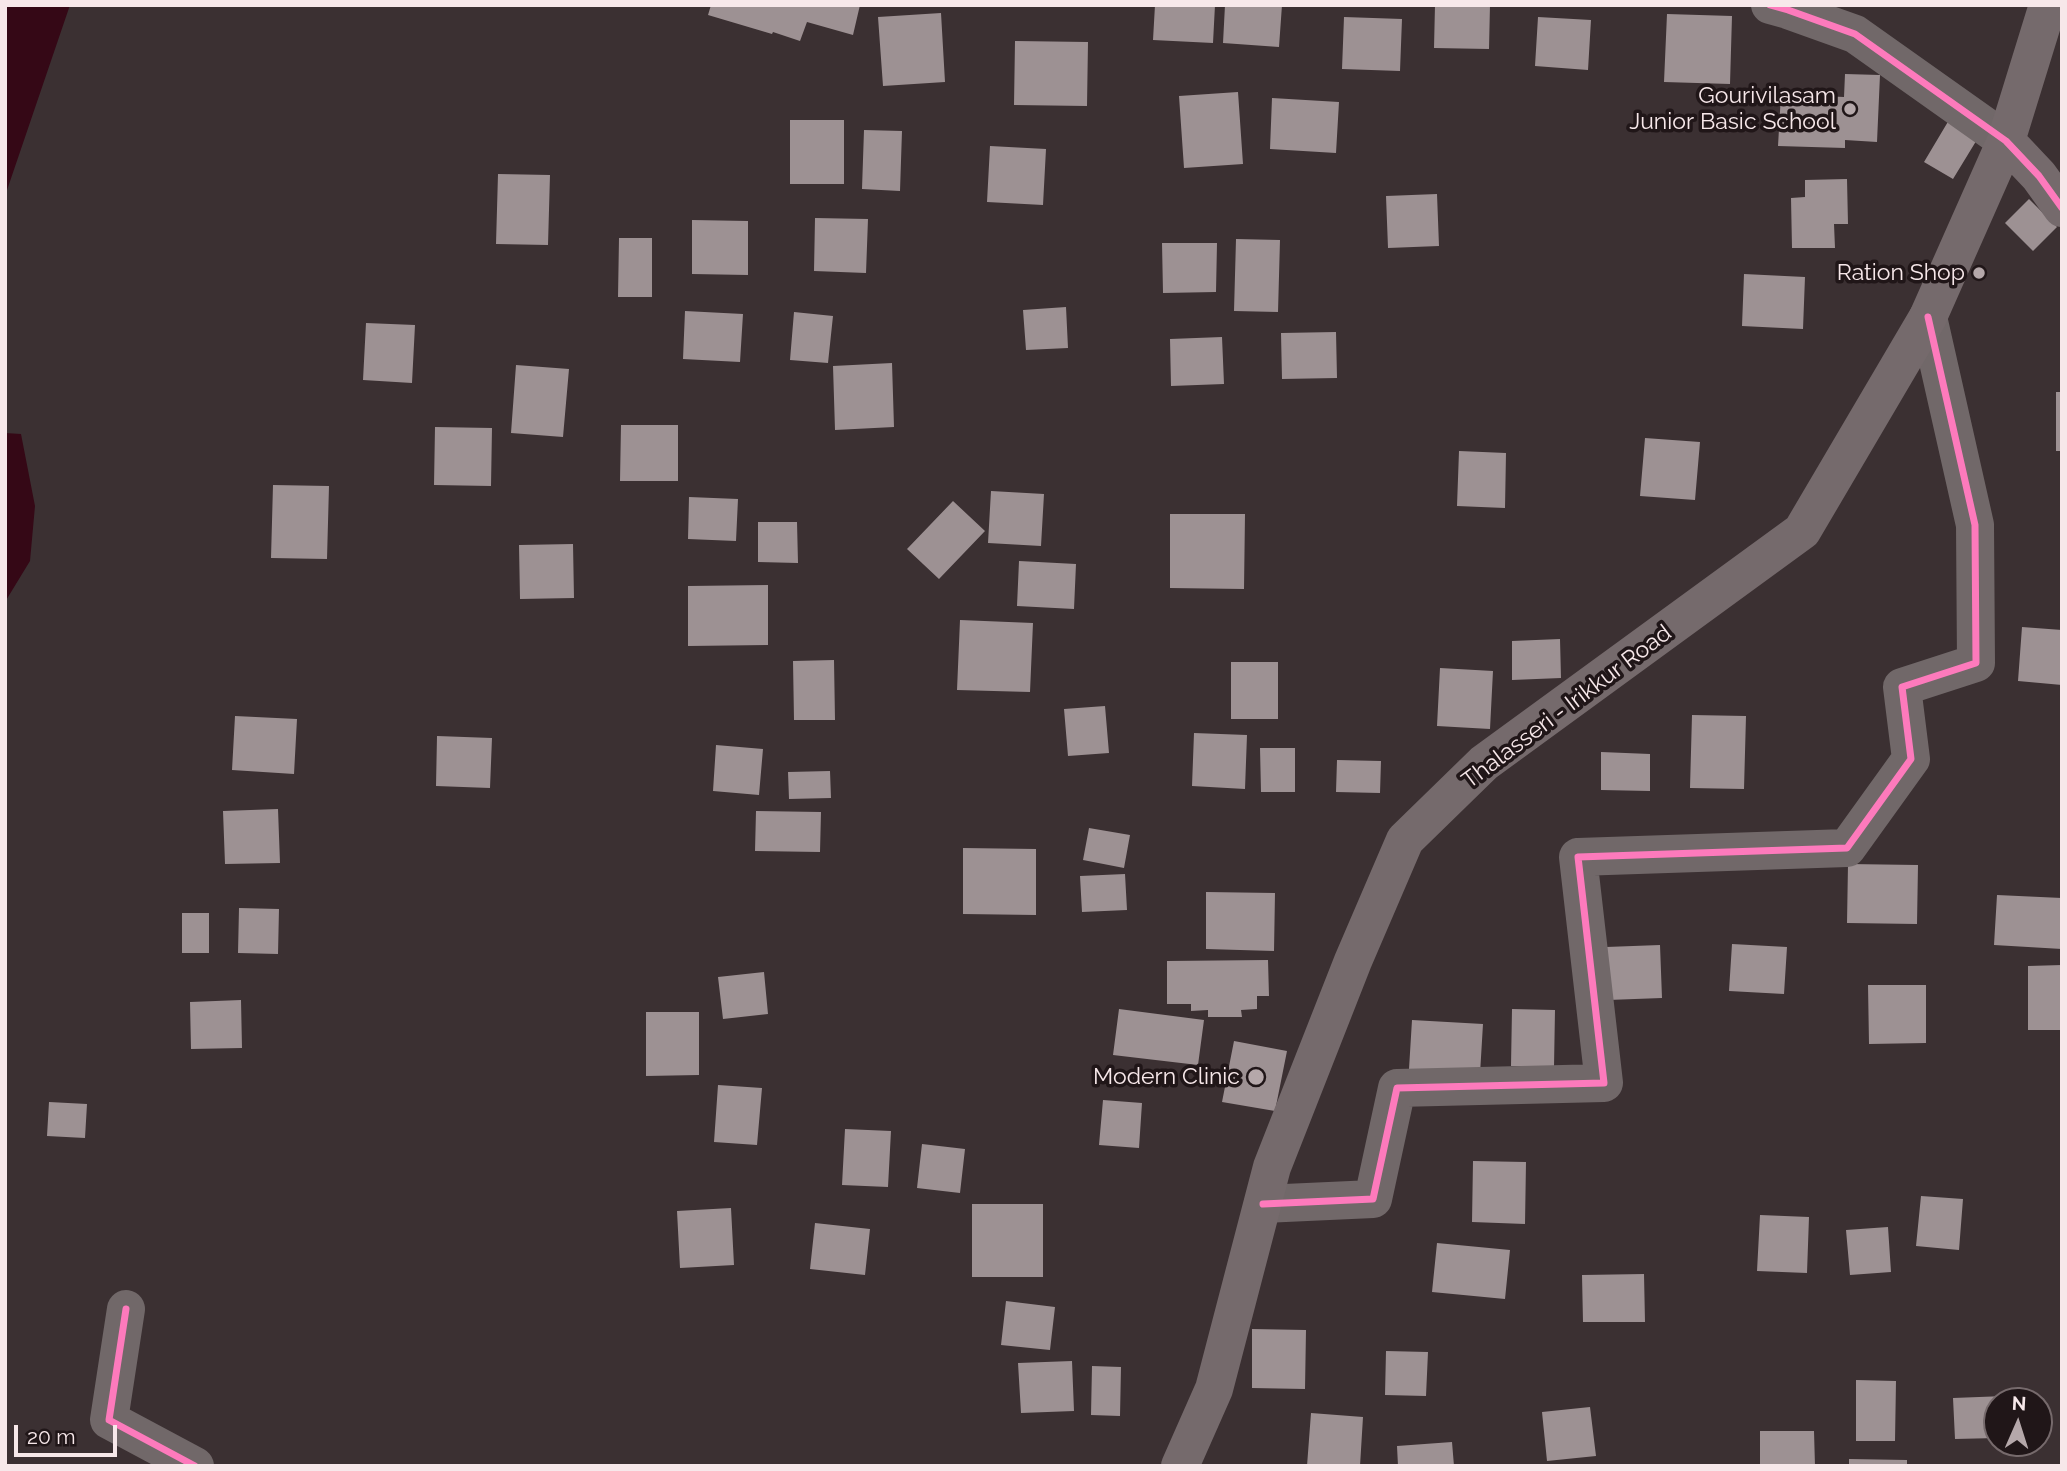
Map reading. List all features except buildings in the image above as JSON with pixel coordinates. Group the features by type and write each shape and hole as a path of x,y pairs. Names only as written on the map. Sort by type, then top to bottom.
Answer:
{"main road":[{"name":"Thalasseri - Irikkur Road","path":"1180,1466 1214,1389 1272,1167 1327,1025 1405,840 1484,763 1802,531 1928,317 2006,141 2048,5"},
{"path":"2006,141 2039,176 2062,208"}],"street":[{"path":"1769,5 1855,34 2006,141"},
{"path":"1263,1204 1373,1199 1397,1088 1604,1083 1578,856 1847,848 1911,759 1902,687 1976,663 1975,525 1928,317"},
{"path":"126,1309 108,1420 195,1466"}],"shaded area":[{"path":"5,5 70,5 5,196"},
{"path":"5,433 21,434 35,506 30,561 5,602"}],"cycle path":[{"path":"1770,5 1855,34 2006,141 2039,176 2062,208"},
{"path":"1263,1204 1373,1199 1397,1088 1604,1083 1578,857 1847,848 1911,759 1902,687 1976,663 1975,525 1928,317"},
{"path":"126,1309 109,1420 195,1466"}],"place":[{"name":"Gourivilasam Junior Basic School","path":"1850,109"},
{"name":"Ration Shop","path":"1979,273"},
{"name":"Modern Clinic","path":"1256,1077"}]}
